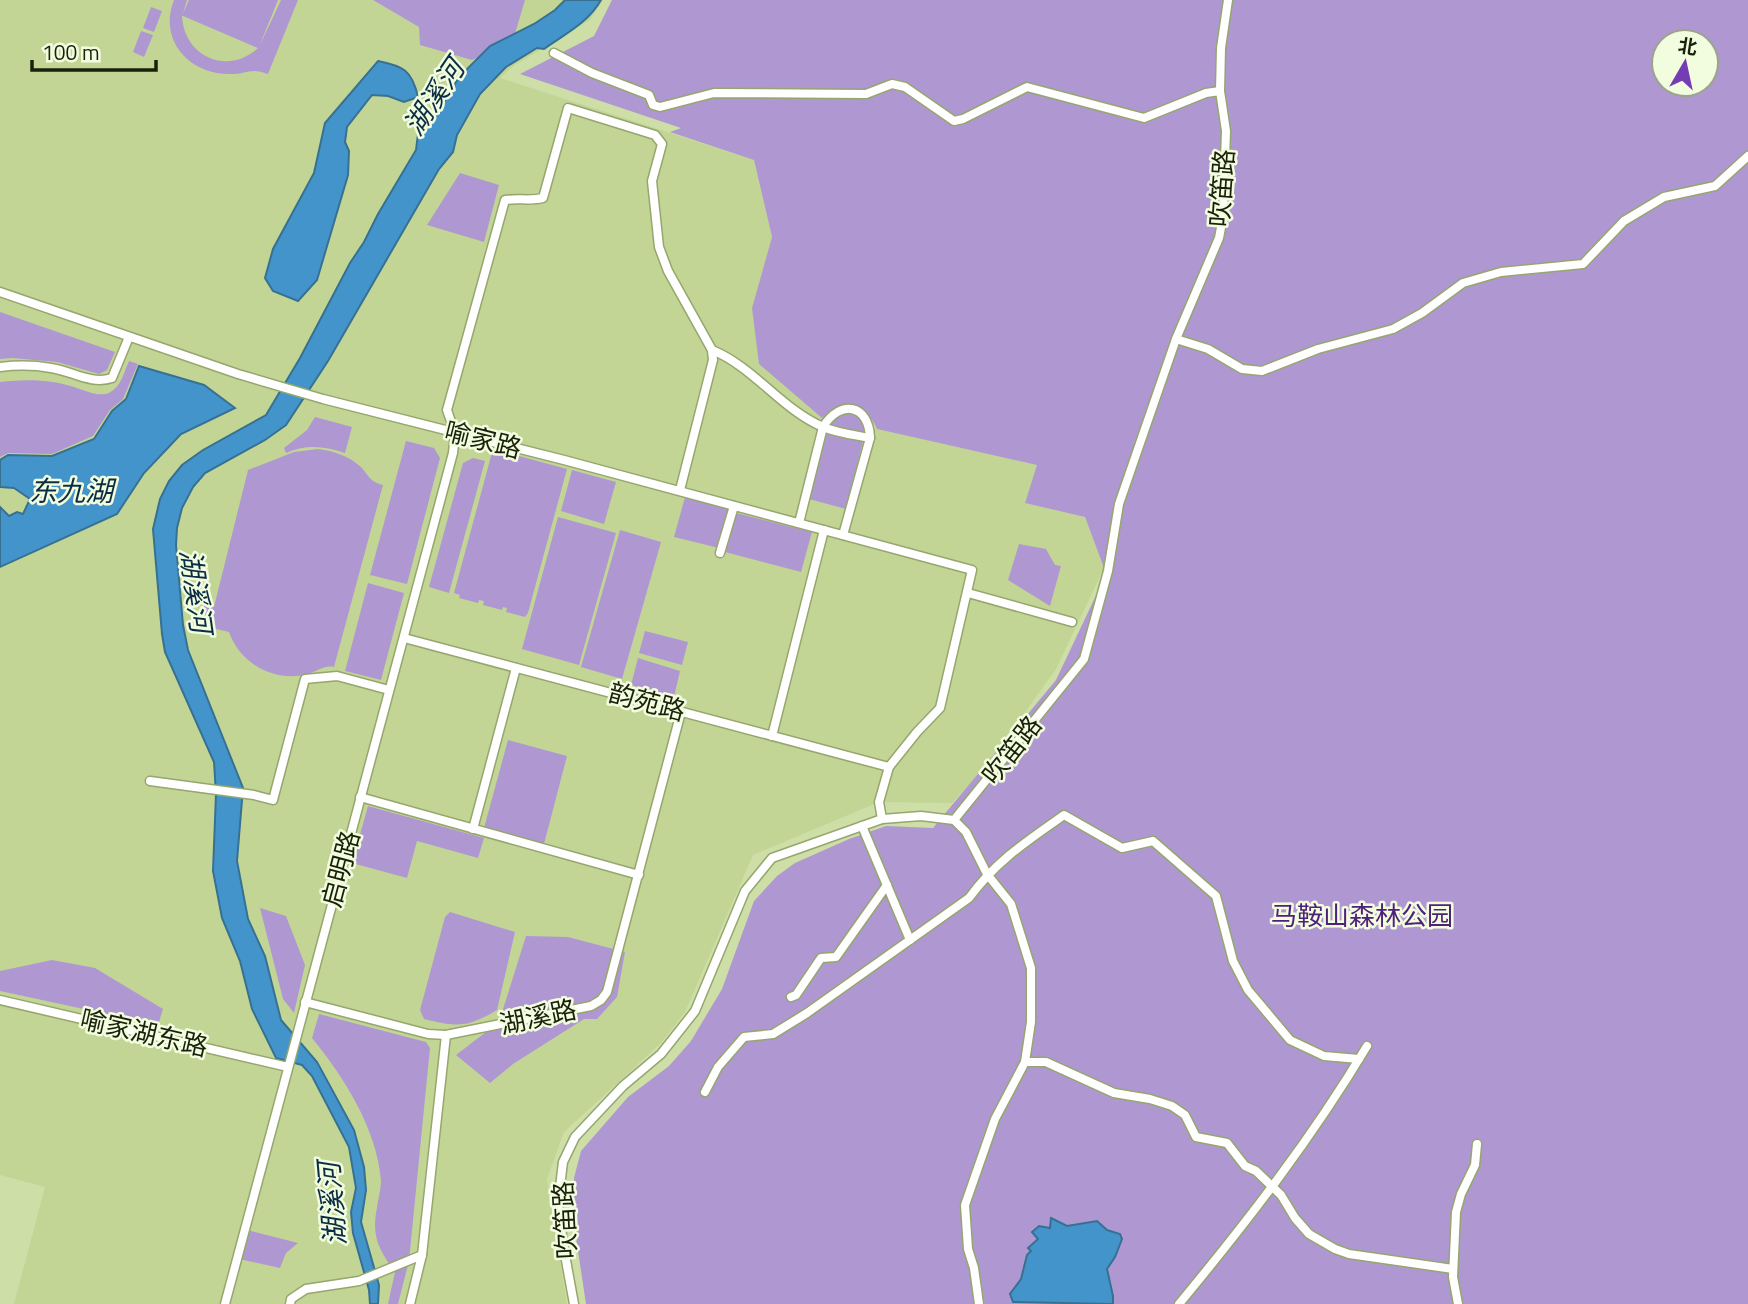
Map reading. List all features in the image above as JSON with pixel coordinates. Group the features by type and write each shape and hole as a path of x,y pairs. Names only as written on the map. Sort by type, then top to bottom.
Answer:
{"street":[{"name":"吹笛路","path":"574,1304 558,1203 563,1162 575,1137 623,1086 661,1054 695,1011 745,891 772,858 882,819 921,816 954,820 1084,659 1108,571 1119,504 1176,339 1219,239 1223,217 1226,131 1220,91 1223,26 1228,0"},
{"path":"554,54 592,73 649,95 653,105 660,107 714,93 866,94 892,84 905,88 954,121 1027,87 1144,118 1206,93 1220,91"},
{"path":"456,433 447,410 505,200 542,198 568,108 655,135 662,144 652,181 659,247 668,271 712,350 713,360 680,490"},
{"path":"1176,339 1208,349 1242,369 1262,371 1318,349 1392,330 1463,284 1502,272 1583,264 1624,221 1664,197 1715,186 1748,156"},
{"name":"喻家路","path":"0,292 129,337 323,399 680,490 972,570 968,593"},
{"path":"0,367 19,365 52,368 102,381 112,378 129,337"},
{"path":"712,350 728,357 797,412 823,427 870,438"},
{"path":"799,523 823,427 830,415 841,409 854,409 863,414 870,424 870,438 843,535"},
{"name":"启明路","path":"225,1304 404,638 456,433"},
{"path":"720,553 734,506"},
{"path":"772,736 824,530"},
{"path":"882,819 879,802 889,767 940,708 968,593 1072,622"},
{"name":"韵苑路","path":"404,638 889,767"},
{"path":"473,830 516,668"},
{"path":"150,781 251,794 273,800 305,678 337,676 389,690"},
{"name":"湖溪路","path":"446,1035 579,1009 601,1000 607,992 681,712"},
{"path":"360,797 639,875"},
{"path":"705,1092 718,1067 744,1037 773,1034 807,1013 969,898 986,874 999,862 1064,815 1122,848 1153,841 1216,896 1233,961 1248,990 1290,1040 1324,1056 1359,1059"},
{"path":"954,820 966,832 986,874 1011,904 1031,968 1031,1022 1025,1062 995,1119 965,1205 968,1249 974,1268 979,1304"},
{"path":"862,826 910,940"},
{"path":"791,997 796,995 821,958 836,957 887,885"},
{"name":"喻家湖东路","path":"0,1000 288,1066"},
{"path":"305,1002 428,1034 446,1035 422,1255 410,1304"},
{"path":"1179,1304 1272,1187 1343,1086 1367,1046"},
{"path":"1025,1062 1046,1062 1114,1093 1172,1106 1185,1115 1196,1137 1227,1143 1245,1166 1256,1171 1281,1195 1309,1234 1335,1250 1453,1269"},
{"path":"1458,1304 1453,1269 1456,1212 1461,1194 1475,1165 1477,1144"},
{"path":"290,1304 291,1299 306,1289 359,1281 422,1255"}],"shaded area":[{"path":"0,0 603,0 590,20 515,65 500,78 754,160 772,237 752,308 837,406 855,405 871,416 877,429 1038,465 1025,503 1085,517 1104,568 1056,669 988,764 952,803 879,802 753,855 685,1012 661,1043 564,1132 547,1179 567,1304 14,1304 45,1187 0,1175"}],"green space":[{"path":"174,0 187,0 183,13 189,0 278,0 259,47 281,0 298,0 268,74 253,71 216,73 190,62 174,41 170,29","holes":["182,16 258,48 234,61 210,58 199,52 190,42"]},
{"path":"373,0 525,0 512,44 472,60 420,45 419,27"},
{"name":"马鞍山森林公园","path":"612,0 1748,0 1748,1304 586,1304 572,1211 574,1178 581,1151 628,1097 669,1066 691,1041 722,989 754,901 777,876 795,863 849,839 886,826 933,828 1056,680 1108,570 1105,562 1104,568 1085,517 1025,503 1037,465 877,429 866,413 849,404 834,408 822,418 759,364 752,308 772,237 754,160 670,132 681,128 520,74 594,36"},
{"path":"151,7 162,11 154,32 143,28"},
{"path":"141,31 153,35 144,57 133,52"},
{"path":"460,173 499,185 484,242 427,225"},
{"path":"0,312 115,352 107,370 99,374 57,362 0,359"},
{"path":"129,361 138,364 123,399 110,410 93,436 52,454 8,453 0,457 0,382 49,381 105,394 122,379"},
{"path":"858,414 865,423 865,433 846,509 809,499 828,425 838,415"},
{"path":"315,417 352,427 345,453 315,447 286,453 284,448 307,430"},
{"path":"406,441 434,448 440,458 407,584 370,575"},
{"path":"318,449 351,460 372,480 383,485 334,667 308,674 283,676 250,662 234,643 229,632 199,625 204,605 214,607 248,470 294,452"},
{"path":"493,449 567,469 525,617 506,612 507,608 503,607 502,610 483,605 484,601 479,600 478,603 459,598 460,595 454,593"},
{"path":"473,458 485,461 449,593 429,587 463,463"},
{"path":"572,470 616,482 604,524 561,511"},
{"path":"685,497 730,509 719,548 674,537"},
{"path":"736,513 812,532 801,572 725,552"},
{"path":"558,517 616,533 579,665 522,649"},
{"path":"620,530 661,542 622,679 581,667"},
{"path":"1019,544 1046,549 1055,565 1061,566 1050,606 1008,580"},
{"path":"368,583 404,593 381,680 345,671"},
{"path":"645,631 688,642 682,665 639,653"},
{"path":"638,658 680,671 674,697 631,685"},
{"path":"508,740 567,756 544,844 484,828"},
{"path":"368,806 484,838 478,858 417,841 407,878 352,863"},
{"path":"260,908 286,916 305,965 294,1013 283,999"},
{"path":"450,912 515,932 497,1010 478,1020 462,1024 445,1024 424,1019 420,1010 445,917"},
{"path":"526,936 568,937 625,952 617,997 597,1019 584,1019 513,1064 490,1083 456,1055 499,1022"},
{"path":"52,960 95,968 163,1009 158,1025 0,991 0,971"},
{"path":"319,1014 426,1042 430,1048 409,1261 398,1304 388,1304 395,1272 376,1235 375,1218 381,1181 373,1142 347,1087 312,1038"},
{"path":"247,1230 298,1243 286,1253 280,1268 239,1259"}],"water":[{"path":"565,0 601,0 576,28 544,49 537,48 506,67 480,94 457,135 453,152 439,169 328,361 286,425 265,440 205,473 193,487 182,508 177,528 183,625 188,650 243,788 237,861 248,919 265,956 281,1020 317,1062 354,1130 364,1167 366,1190 361,1222 379,1285 378,1304 370,1304 369,1290 353,1233 351,1212 356,1188 349,1147 312,1076 302,1065 276,1058 252,1009 240,961 222,918 213,871 216,794 214,762 165,652 153,529 160,499 169,481 182,465 203,450 266,415 416,150 418,134 434,119 459,77 490,46 534,24"},
{"path":"378,61 405,71 413,81 418,97 404,102 388,96 372,95 347,127 345,142 349,151 348,175 317,280 298,301 273,291 265,278 273,249 314,173 325,123"},
{"name":"东九湖","path":"139,366 204,385 235,408 181,434 144,473 117,514 0,567 0,507 9,516 17,512 23,514 30,499 14,488 0,487 0,460 8,455 52,456 94,439 112,411 126,399"},
{"path":"1051,1218 1067,1226 1097,1221 1107,1230 1120,1234 1122,1239 1107,1269 1113,1304 1013,1302 1010,1294 1021,1279 1027,1255 1031,1251 1028,1248 1038,1239 1032,1232 1039,1226 1050,1228"}],"water label":[{"name":"湖溪河","path":"434,97"},
{"name":"湖溪河","path":"196,591"},
{"name":"湖溪河","path":"332,1204"}]}
